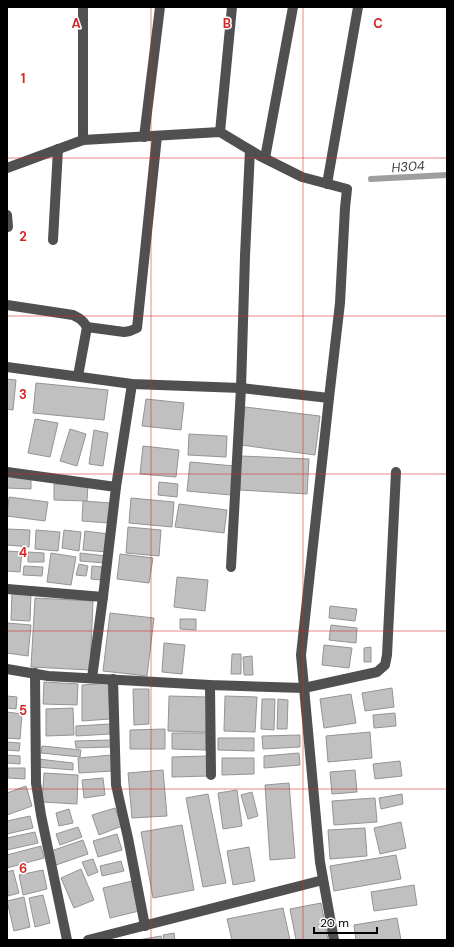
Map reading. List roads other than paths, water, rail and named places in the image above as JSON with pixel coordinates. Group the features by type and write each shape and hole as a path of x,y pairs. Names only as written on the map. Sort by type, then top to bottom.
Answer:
{"street":[{"path":"83,140 84,7"},
{"path":"144,137 160,7"},
{"path":"220,132 232,7"},
{"path":"266,158 294,7"},
{"path":"327,184 358,7"},
{"path":"7,168 83,140 220,132 250,150 302,177 347,189 340,303 301,655 319,854 334,940"},
{"path":"87,327 124,332 130,332 137,328 157,136"},
{"path":"53,240 58,150"},
{"path":"231,567 241,388 250,150"},
{"path":"7,215 8,227"},
{"path":"7,305 73,315 80,318 87,327 78,376"},
{"path":"7,367 132,384 241,388 330,398"},
{"path":"92,678 116,487 132,384"},
{"path":"7,472 116,487"},
{"path":"7,670 48,676 210,685 304,688 377,672 385,665 388,654 396,472"},
{"path":"7,589 103,597"},
{"path":"35,674 36,783 41,815 67,940"},
{"path":"113,679 116,785 128,838 144,926"},
{"path":"210,685 211,775"},
{"path":"88,940 113,937 144,926 323,880"}],"waterway":[{"name":"H304","path":"371,179 447,175"}]}
